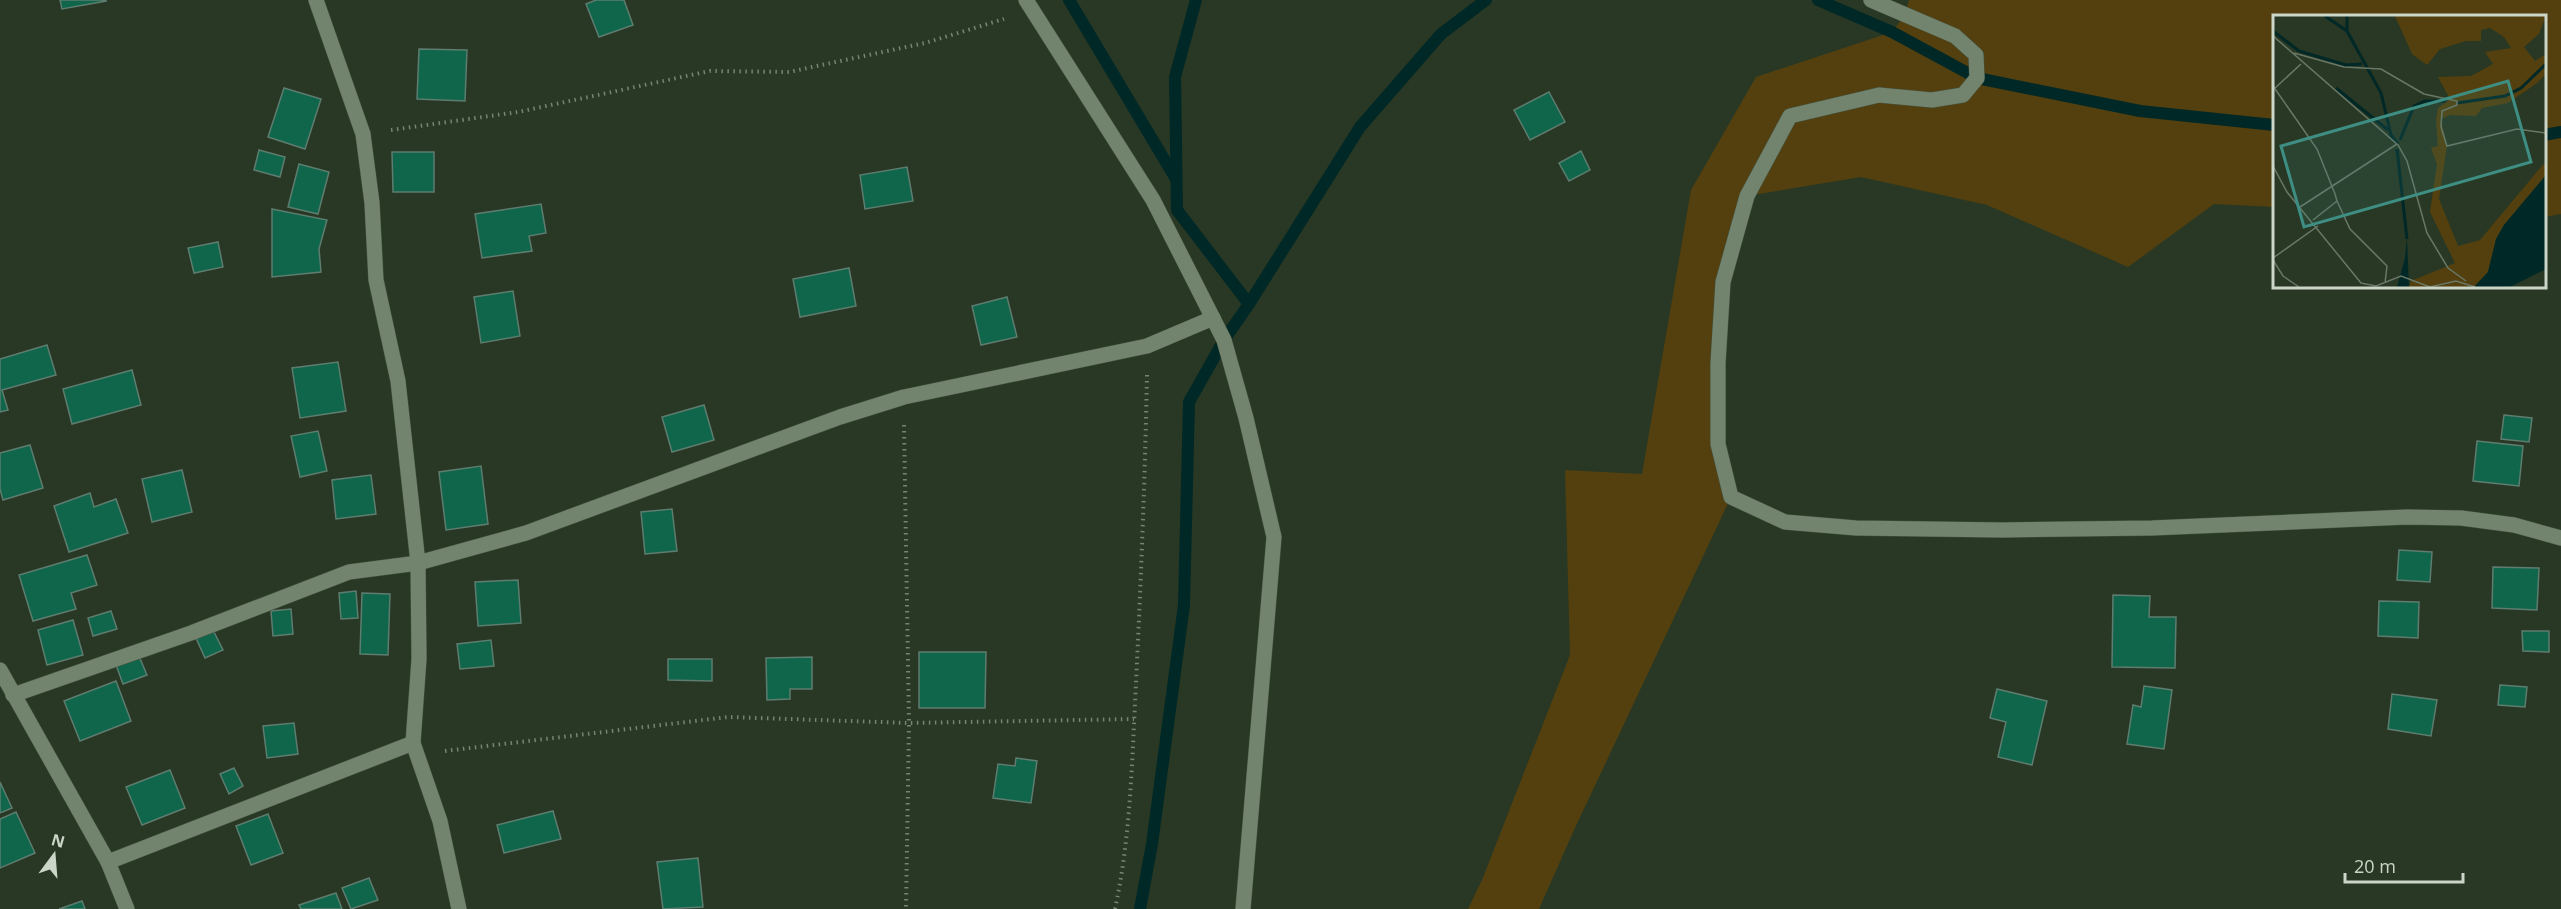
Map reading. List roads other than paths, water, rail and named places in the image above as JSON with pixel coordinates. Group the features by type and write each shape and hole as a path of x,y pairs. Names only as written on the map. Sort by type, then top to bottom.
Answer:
{"street":[{"path":"316,0 363,134 372,203 376,280 398,381 418,563 420,659 415,749 440,821 459,909"},
{"path":"1871,0 1955,36 1976,55 1977,78 1963,95 1932,100 1879,95 1790,116 1747,196 1723,282 1718,363 1718,444 1731,497 1785,522 1856,528 2002,530 2461,518 2514,525 2561,538"},
{"path":"1029,5 1153,200 1224,340 1246,418 1274,537 1243,909"},
{"path":"13,696 191,633 349,572 418,563 526,533 829,421 903,397 1148,346 1213,318"},
{"path":"0,670 108,862 127,909"},
{"path":"108,862 415,749"}],"waterway":[{"path":"1069,0 1176,179"},
{"path":"1140,909 1152,844 1184,605 1189,402 1224,340 1249,304 1177,210 1175,77 1196,0"},
{"path":"1249,304 1360,127 1441,34 1486,0"},
{"path":"1818,0 1892,32 1977,78 2140,111 2273,125"},
{"path":"2546,135 2561,132"}]}
